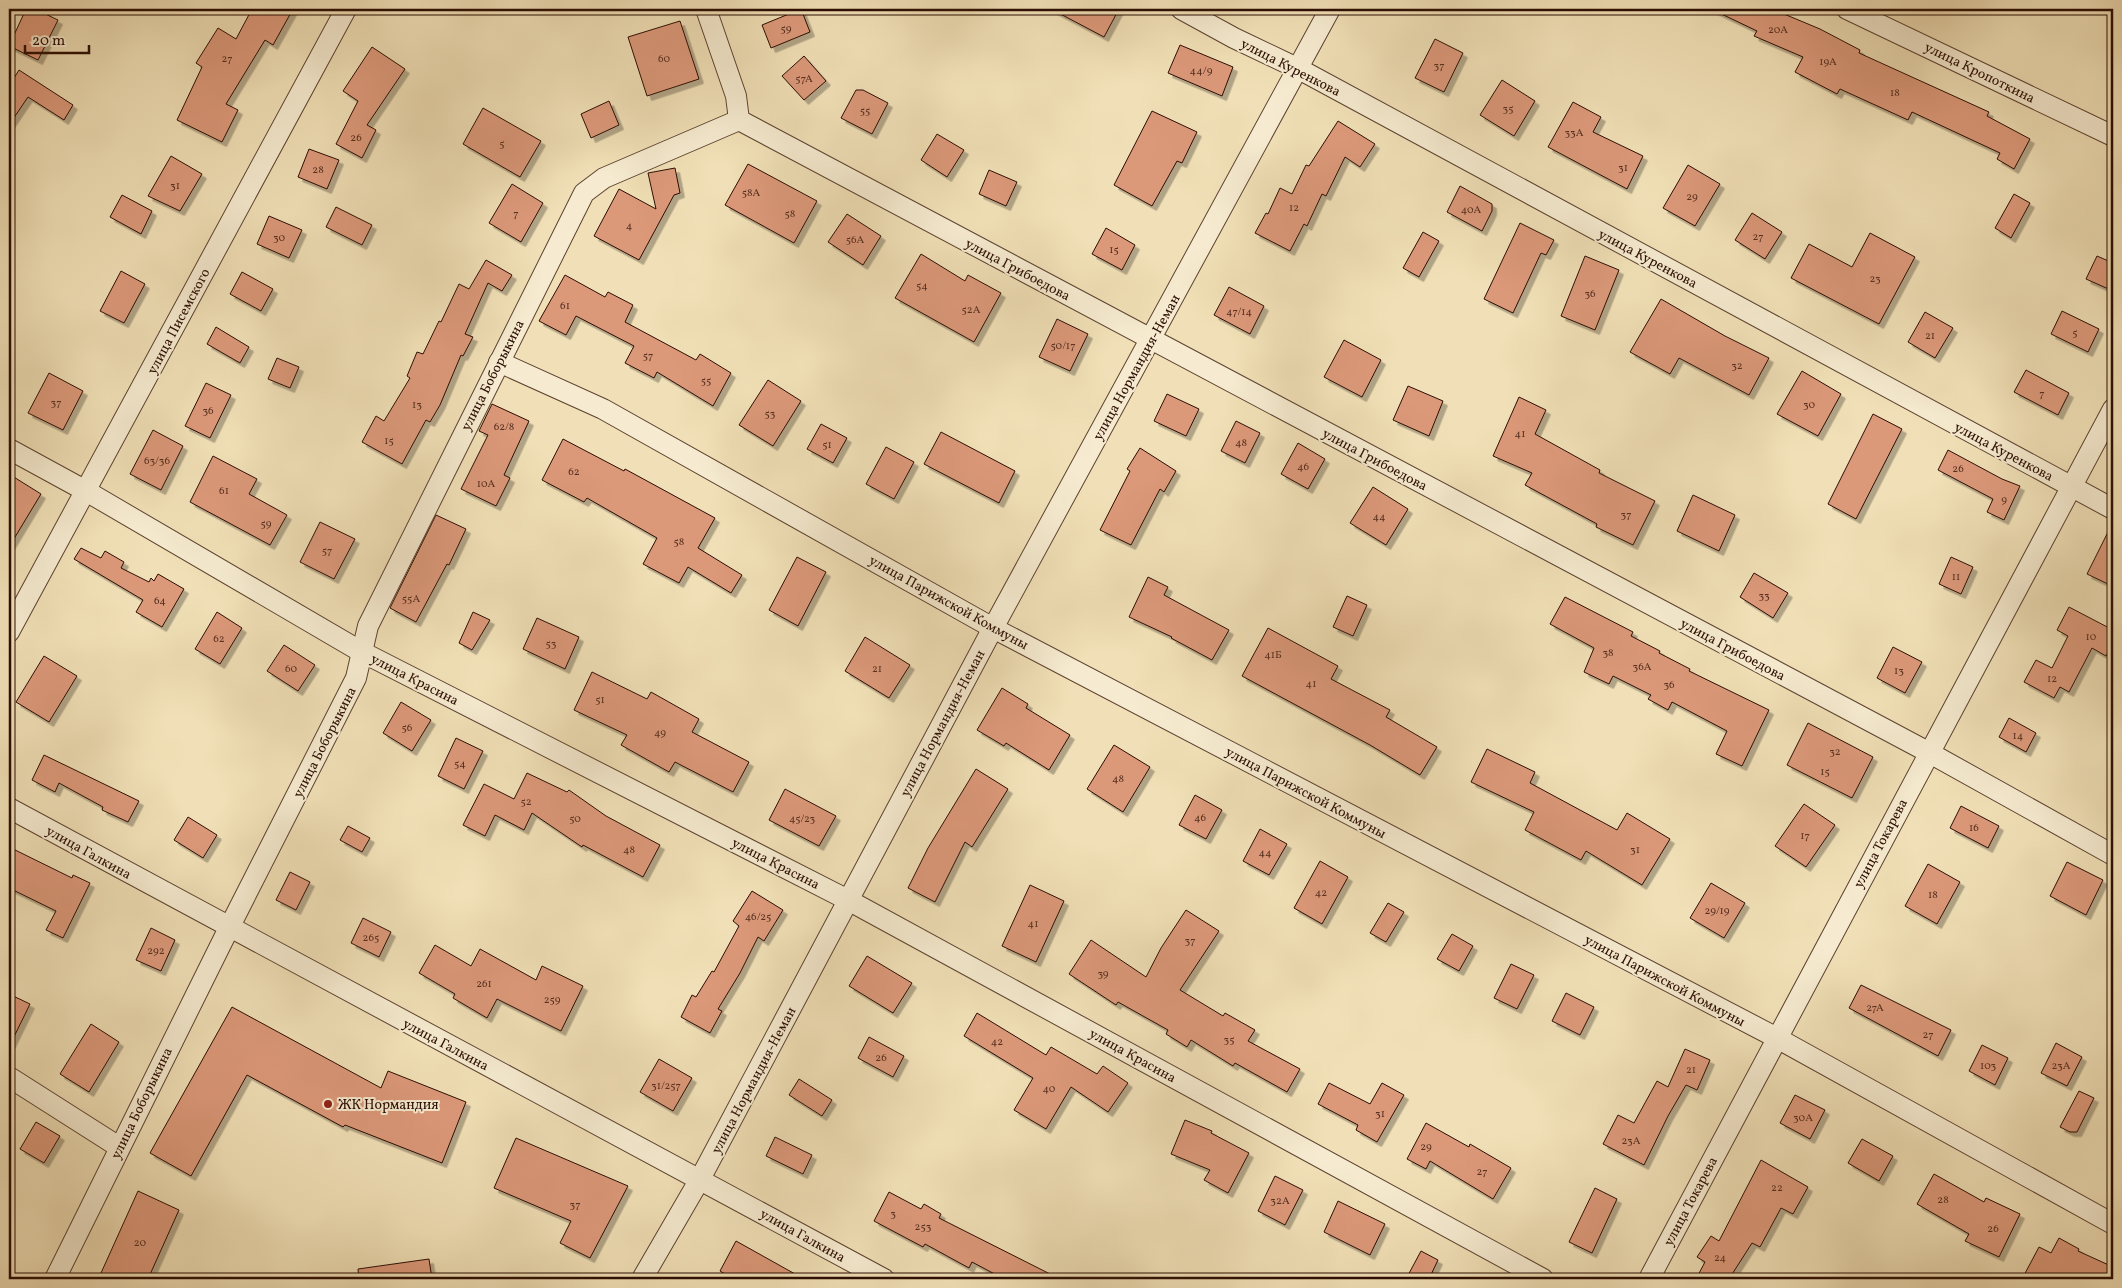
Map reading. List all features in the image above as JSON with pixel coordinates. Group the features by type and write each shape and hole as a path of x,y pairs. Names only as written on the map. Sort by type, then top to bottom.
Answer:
{"street":[{"name":"улица Писемского","path":"9,632 346,9"},
{"path":"706,9 736,96 739,120"},
{"name":"улица Куренкова","path":"1181,9 1234,38 1299,69 2113,509"},
{"name":"улица Нормандия-Неман","path":"642,1279 700,1179 993,628 1330,9"},
{"name":"улица Кропоткина","path":"1847,9 2113,136"},
{"name":"улица Грибоедова","path":"739,120 1928,752 2113,855"},
{"name":"улица Боборыкина","path":"55,1279 228,928 356,678 360,651 368,626 584,193 604,178 739,120"},
{"name":"улица Парижской Коммуны","path":"499,362 603,409 993,628 1776,1038 2113,1224"},
{"name":"улица Токарева","path":"1649,1279 1928,752 2113,409"},
{"name":"улица Красина","path":"9,449 86,491 360,651 848,900 1543,1279"},
{"name":"улица Галкина","path":"9,808 228,928 884,1279"},
{"path":"9,1076 119,1147"}],"building":[{"path":"26,9 35,9 58,20 38,60 9,46"},
{"path":"252,9 293,9 273,45 265,40 226,104 238,110 222,142 177,120 202,67 196,63 218,28 236,39"},
{"path":"801,9 810,32 771,48 762,25"},
{"path":"1051,9 1119,9 1104,37"},
{"path":"1711,9 1772,9 1820,29 1860,50 1859,53 1989,112 1987,116 2030,139 2014,169 1997,159 2000,153 1912,112 1908,120 1840,89 1837,94 1795,72 1803,57 1754,36 1757,31"},
{"path":"680,21 699,79 647,96 628,37"},
{"path":"1435,39 1463,53 1444,92 1415,78"},
{"path":"1180,45 1233,67 1222,96 1168,73"},
{"path":"372,47 405,69 367,125 376,130 362,158 336,144 358,101 343,91"},
{"path":"804,56 826,81 804,100 782,76"},
{"path":"19,70 73,105 64,120 28,97 9,125 9,86"},
{"path":"1502,80 1535,101 1514,136 1480,115"},
{"path":"856,90 863,90 888,103 872,134 841,118"},
{"path":"609,101 619,125 591,138 581,114"},
{"path":"1573,102 1601,117 1593,132 1643,156 1627,189 1548,147"},
{"path":"483,108 541,141 520,177 463,144"},
{"path":"1152,111 1197,132 1182,163 1177,161 1152,206 1114,185"},
{"path":"1338,121 1375,144 1360,167 1345,157 1326,196 1322,194 1307,226 1304,224 1290,251 1255,233 1266,213 1268,214 1280,188 1292,194 1306,165 1309,166"},
{"path":"937,134 964,150 947,177 921,160"},
{"path":"309,149 339,160 327,189 298,177"},
{"path":"171,156 202,174 180,211 148,196"},
{"path":"748,164 817,201 794,243 725,205"},
{"path":"1688,165 1720,184 1695,226 1663,208"},
{"path":"675,168 680,193 674,195 639,260 594,236 619,189 656,209 648,173"},
{"path":"989,170 1017,182 1006,206 979,194"},
{"path":"512,184 543,203 521,242 489,223"},
{"path":"1460,186 1492,204 1492,211 1482,231 1447,212"},
{"path":"2014,194 2030,203 2011,238 1995,228"},
{"path":"122,195 152,211 141,234 110,217"},
{"path":"336,207 372,225 362,245 326,227"},
{"path":"1752,213 1782,232 1765,259 1735,240"},
{"path":"847,214 881,236 863,265 828,242"},
{"path":"269,216 302,230 289,258 257,244"},
{"path":"1520,223 1554,240 1546,255 1541,253 1513,313 1484,299"},
{"path":"1106,228 1135,245 1122,270 1092,254"},
{"path":"1423,232 1439,241 1419,277 1403,268"},
{"path":"1870,233 1915,257 1879,324 1791,278 1809,244 1852,267"},
{"path":"921,254 965,281 968,275 1001,293 974,342 895,298"},
{"path":"1585,256 1619,270 1595,330 1561,316"},
{"path":"2097,256 2113,263 2113,291 2086,279"},
{"path":"486,260 512,275 502,291 488,283 465,334 473,337 463,356 461,355 440,405 430,422 426,420 402,464 362,442 376,416 384,421 410,378 407,376 417,352 423,354 459,284 469,289"},
{"path":"121,271 145,284 124,323 100,311"},
{"path":"242,272 273,289 261,311 230,294"},
{"path":"565,275 605,297 608,292 633,305 625,322 696,360 700,354 731,373 713,406 657,372 654,378 625,363 634,346 576,316 566,335 539,321"},
{"path":"1229,287 1264,306 1250,334 1214,315"},
{"path":"1661,299 1725,336 1769,358 1749,395 1679,358 1670,374 1630,352"},
{"path":"2062,311 2099,329 2088,352 2051,334"},
{"path":"1925,312 1953,328 1935,358 1908,342"},
{"path":"1057,319 1088,334 1070,371 1039,357"},
{"path":"216,327 249,347 240,363 207,344"},
{"path":"1344,340 1381,360 1362,397 1324,377"},
{"path":"277,358 299,367 290,388 268,379"},
{"path":"2026,370 2069,393 2058,415 2014,392"},
{"path":"1802,371 1841,394 1818,436 1777,414"},
{"path":"49,373 83,391 63,430 28,413"},
{"path":"768,380 801,401 773,446 739,425"},
{"path":"206,383 231,395 210,438 185,426"},
{"path":"1408,386 1443,401 1429,436 1393,420"},
{"path":"1167,394 1199,409 1186,436 1154,421"},
{"path":"1519,397 1546,410 1535,434 1600,470 1599,473 1655,501 1633,545 1596,527 1597,524 1525,485 1532,473 1493,456"},
{"path":"492,404 529,421 504,475 510,478 496,506 461,489 488,435 479,431"},
{"path":"1873,414 1902,429 1856,519 1828,504"},
{"path":"1236,421 1260,433 1245,463 1221,451"},
{"path":"821,424 847,438 833,463 807,449"},
{"path":"153,430 183,446 161,490 130,474"},
{"path":"941,432 1015,471 999,503 924,464"},
{"path":"563,439 624,471 625,469 715,518 698,548 742,575 731,593 688,567 679,583 643,564 657,538 587,498 584,502 542,480"},
{"path":"1298,443 1325,459 1308,489 1281,474"},
{"path":"886,447 914,462 894,499 866,484"},
{"path":"1140,448 1176,471 1164,492 1160,489 1131,545 1100,530 1130,471 1127,469"},
{"path":"1948,450 2002,479 2020,486 2004,520 1987,512 1993,499 1938,470"},
{"path":"213,456 257,479 249,494 287,515 270,545 190,502"},
{"path":"9,474 41,494 9,547"},
{"path":"1373,487 1408,509 1386,545 1350,523"},
{"path":"1693,495 1735,515 1719,551 1677,531"},
{"path":"436,515 466,529 449,565 447,564 416,622 390,608"},
{"path":"320,522 355,539 334,579 300,562"},
{"path":"2113,522 2113,573 2108,584 2087,574"},
{"path":"81,548 101,558 105,551 124,562 121,568 149,582 151,578 154,581 158,574 184,589 162,627 136,612 143,600 74,559"},
{"path":"797,557 826,572 798,626 769,610"},
{"path":"1951,557 1973,567 1961,594 1939,584"},
{"path":"1754,573 1788,593 1773,618 1740,597"},
{"path":"1148,577 1168,587 1164,595 1229,630 1212,660 1172,637 1129,617"},
{"path":"1347,596 1367,605 1353,636 1333,627"},
{"path":"1565,597 1633,632 1631,636 1690,669 1689,671 1769,710 1742,766 1716,754 1727,731 1672,702 1668,710 1648,699 1651,695 1613,676 1609,684 1584,672 1594,648 1550,624"},
{"path":"2069,607 2113,630 2113,642 2106,656 2092,648 2069,692 2060,687 2054,698 2024,682 2036,660 2052,668 2068,636 2057,630"},
{"path":"217,612 242,628 220,664 195,649"},
{"path":"473,612 490,620 472,650 459,643"},
{"path":"537,618 579,637 565,669 523,649"},
{"path":"1268,628 1338,666 1331,679 1390,710 1386,717 1437,747 1420,775 1370,745 1242,676"},
{"path":"865,637 910,665 889,698 845,671"},
{"path":"284,645 315,665 298,691 267,671"},
{"path":"1893,647 1922,662 1905,693 1877,678"},
{"path":"44,656 77,676 49,722 16,702"},
{"path":"592,672 647,699 651,692 699,719 692,732 749,762 733,792 675,762 669,772 621,745 627,735 574,710"},
{"path":"1002,688 1028,704 1026,708 1070,735 1049,770 1006,743 1004,746 977,730"},
{"path":"401,702 431,720 412,751 383,733"},
{"path":"2009,718 2036,733 2026,752 1999,737"},
{"path":"1808,723 1873,757 1852,798 1787,765"},
{"path":"456,738 483,751 464,789 438,776"},
{"path":"1114,745 1150,767 1123,812 1087,789"},
{"path":"1487,749 1535,772 1530,783 1617,830 1627,813 1670,839 1642,885 1586,851 1581,860 1525,830 1534,812 1471,782"},
{"path":"44,755 139,801 128,822 102,810 103,807 59,783 55,792 32,780"},
{"path":"976,769 1008,789 972,847 965,842 935,902 908,888 928,848"},
{"path":"527,773 567,792 569,790 606,816 660,845 643,877 583,845 582,847 532,813 524,830 495,815 485,836 463,825 484,784 514,799"},
{"path":"785,789 836,816 819,846 769,820"},
{"path":"1195,795 1222,810 1206,839 1179,825"},
{"path":"1804,804 1835,825 1806,867 1775,846"},
{"path":"1961,806 1999,826 1988,848 1950,828"},
{"path":"188,817 217,835 203,858 174,840"},
{"path":"348,826 370,838 362,852 340,840"},
{"path":"1260,829 1287,844 1269,875 1243,861"},
{"path":"9,847 72,878 73,875 90,883 63,938 46,930 56,911 9,888"},
{"path":"1320,861 1348,877 1322,924 1294,908"},
{"path":"2067,862 2103,880 2086,915 2050,896"},
{"path":"1928,864 1960,882 1937,924 1905,906"},
{"path":"290,872 310,882 296,910 276,900"},
{"path":"1711,883 1745,903 1724,938 1690,918"},
{"path":"1030,885 1064,901 1036,962 1002,946"},
{"path":"752,891 783,910 764,941 758,937 740,973 718,1009 722,1011 710,1033 681,1017 692,995 696,997 712,971 714,972 739,926 733,921"},
{"path":"1388,903 1404,912 1386,942 1370,933"},
{"path":"1186,910 1219,931 1180,990 1223,1016 1225,1013 1255,1030 1248,1041 1300,1069 1287,1092 1235,1063 1233,1066 1191,1040 1187,1047 1166,1034 1168,1030 1118,1002 1116,1005 1069,974 1091,940 1146,977 1161,948"},
{"path":"363,918 391,932 379,957 351,943"},
{"path":"151,928 175,940 161,971 136,960"},
{"path":"1452,934 1473,946 1459,971 1437,959"},
{"path":"435,945 471,966 480,949 536,980 542,966 583,986 561,1031 497,999 487,1018 453,998 455,994 419,973"},
{"path":"867,956 912,983 893,1013 849,986"},
{"path":"1511,964 1534,975 1517,1009 1494,998"},
{"path":"1861,985 1951,1030 1938,1056 1849,1008"},
{"path":"1566,993 1594,1007 1580,1035 1552,1021"},
{"path":"9,994 30,1004 9,1047"},
{"name":"ЖК Нормандия","path":"232,1007 381,1088 388,1071 466,1102 442,1163 345,1125 343,1127 247,1075 191,1176 150,1153"},
{"path":"977,1013 1046,1055 1051,1047 1097,1074 1103,1066 1128,1083 1108,1112 1071,1087 1046,1129 1014,1110 1033,1078 964,1036"},
{"path":"91,1024 119,1042 89,1092 60,1074"},
{"path":"869,1037 904,1056 893,1077 858,1058"},
{"path":"2056,1043 2082,1057 2067,1086 2041,1073"},
{"path":"1982,1045 2008,1058 1995,1085 1969,1071"},
{"path":"1685,1049 1710,1060 1697,1090 1686,1085 1668,1116 1644,1165 1603,1144 1618,1115 1634,1123 1657,1081 1668,1087"},
{"path":"659,1059 692,1078 673,1111 640,1092"},
{"path":"799,1079 832,1100 822,1116 789,1095"},
{"path":"1329,1083 1370,1104 1382,1083 1404,1095 1377,1142 1356,1130 1358,1125 1318,1104"},
{"path":"2079,1091 2094,1098 2077,1132 2070,1132 2060,1127"},
{"path":"1795,1095 1825,1110 1810,1139 1780,1123"},
{"path":"1185,1120 1212,1131 1211,1133 1249,1153 1228,1193 1204,1180 1210,1170 1171,1154"},
{"path":"36,1122 60,1136 44,1163 20,1149"},
{"path":"1426,1123 1469,1147 1470,1144 1511,1168 1493,1199 1430,1161 1426,1169 1407,1159"},
{"path":"775,1137 812,1155 803,1174 766,1156"},
{"path":"516,1138 628,1186 590,1258 560,1243 571,1221 494,1188"},
{"path":"1862,1139 1893,1156 1879,1181 1848,1163"},
{"path":"1761,1160 1808,1187 1793,1214 1781,1208 1760,1247 1752,1243 1729,1279 1696,1279 1705,1262 1697,1257 1711,1236 1719,1241"},
{"path":"1934,1174 1984,1202 1986,1198 2020,1214 1999,1257 1965,1241 1969,1234 1917,1204"},
{"path":"1275,1176 1303,1190 1285,1225 1258,1211"},
{"path":"1595,1188 1617,1199 1592,1253 1569,1242"},
{"path":"138,1191 179,1210 148,1279 115,1279 101,1273"},
{"path":"889,1192 921,1209 924,1204 941,1214 939,1218 1060,1279 1004,1279 972,1262 969,1268 925,1244 923,1247 874,1221"},
{"path":"1338,1201 1385,1224 1370,1255 1324,1232"},
{"path":"2059,1238 2079,1249 2078,1251 2113,1267 2113,1279 2022,1279 2039,1247 2051,1253"},
{"path":"736,1241 804,1279 733,1279 720,1271"},
{"path":"1421,1251 1438,1260 1429,1279 1406,1279"},
{"path":"429,1259 432,1279 359,1279 358,1269"}],"place":[{"name":"ЖК Нормандия","path":"328,1104"}]}
